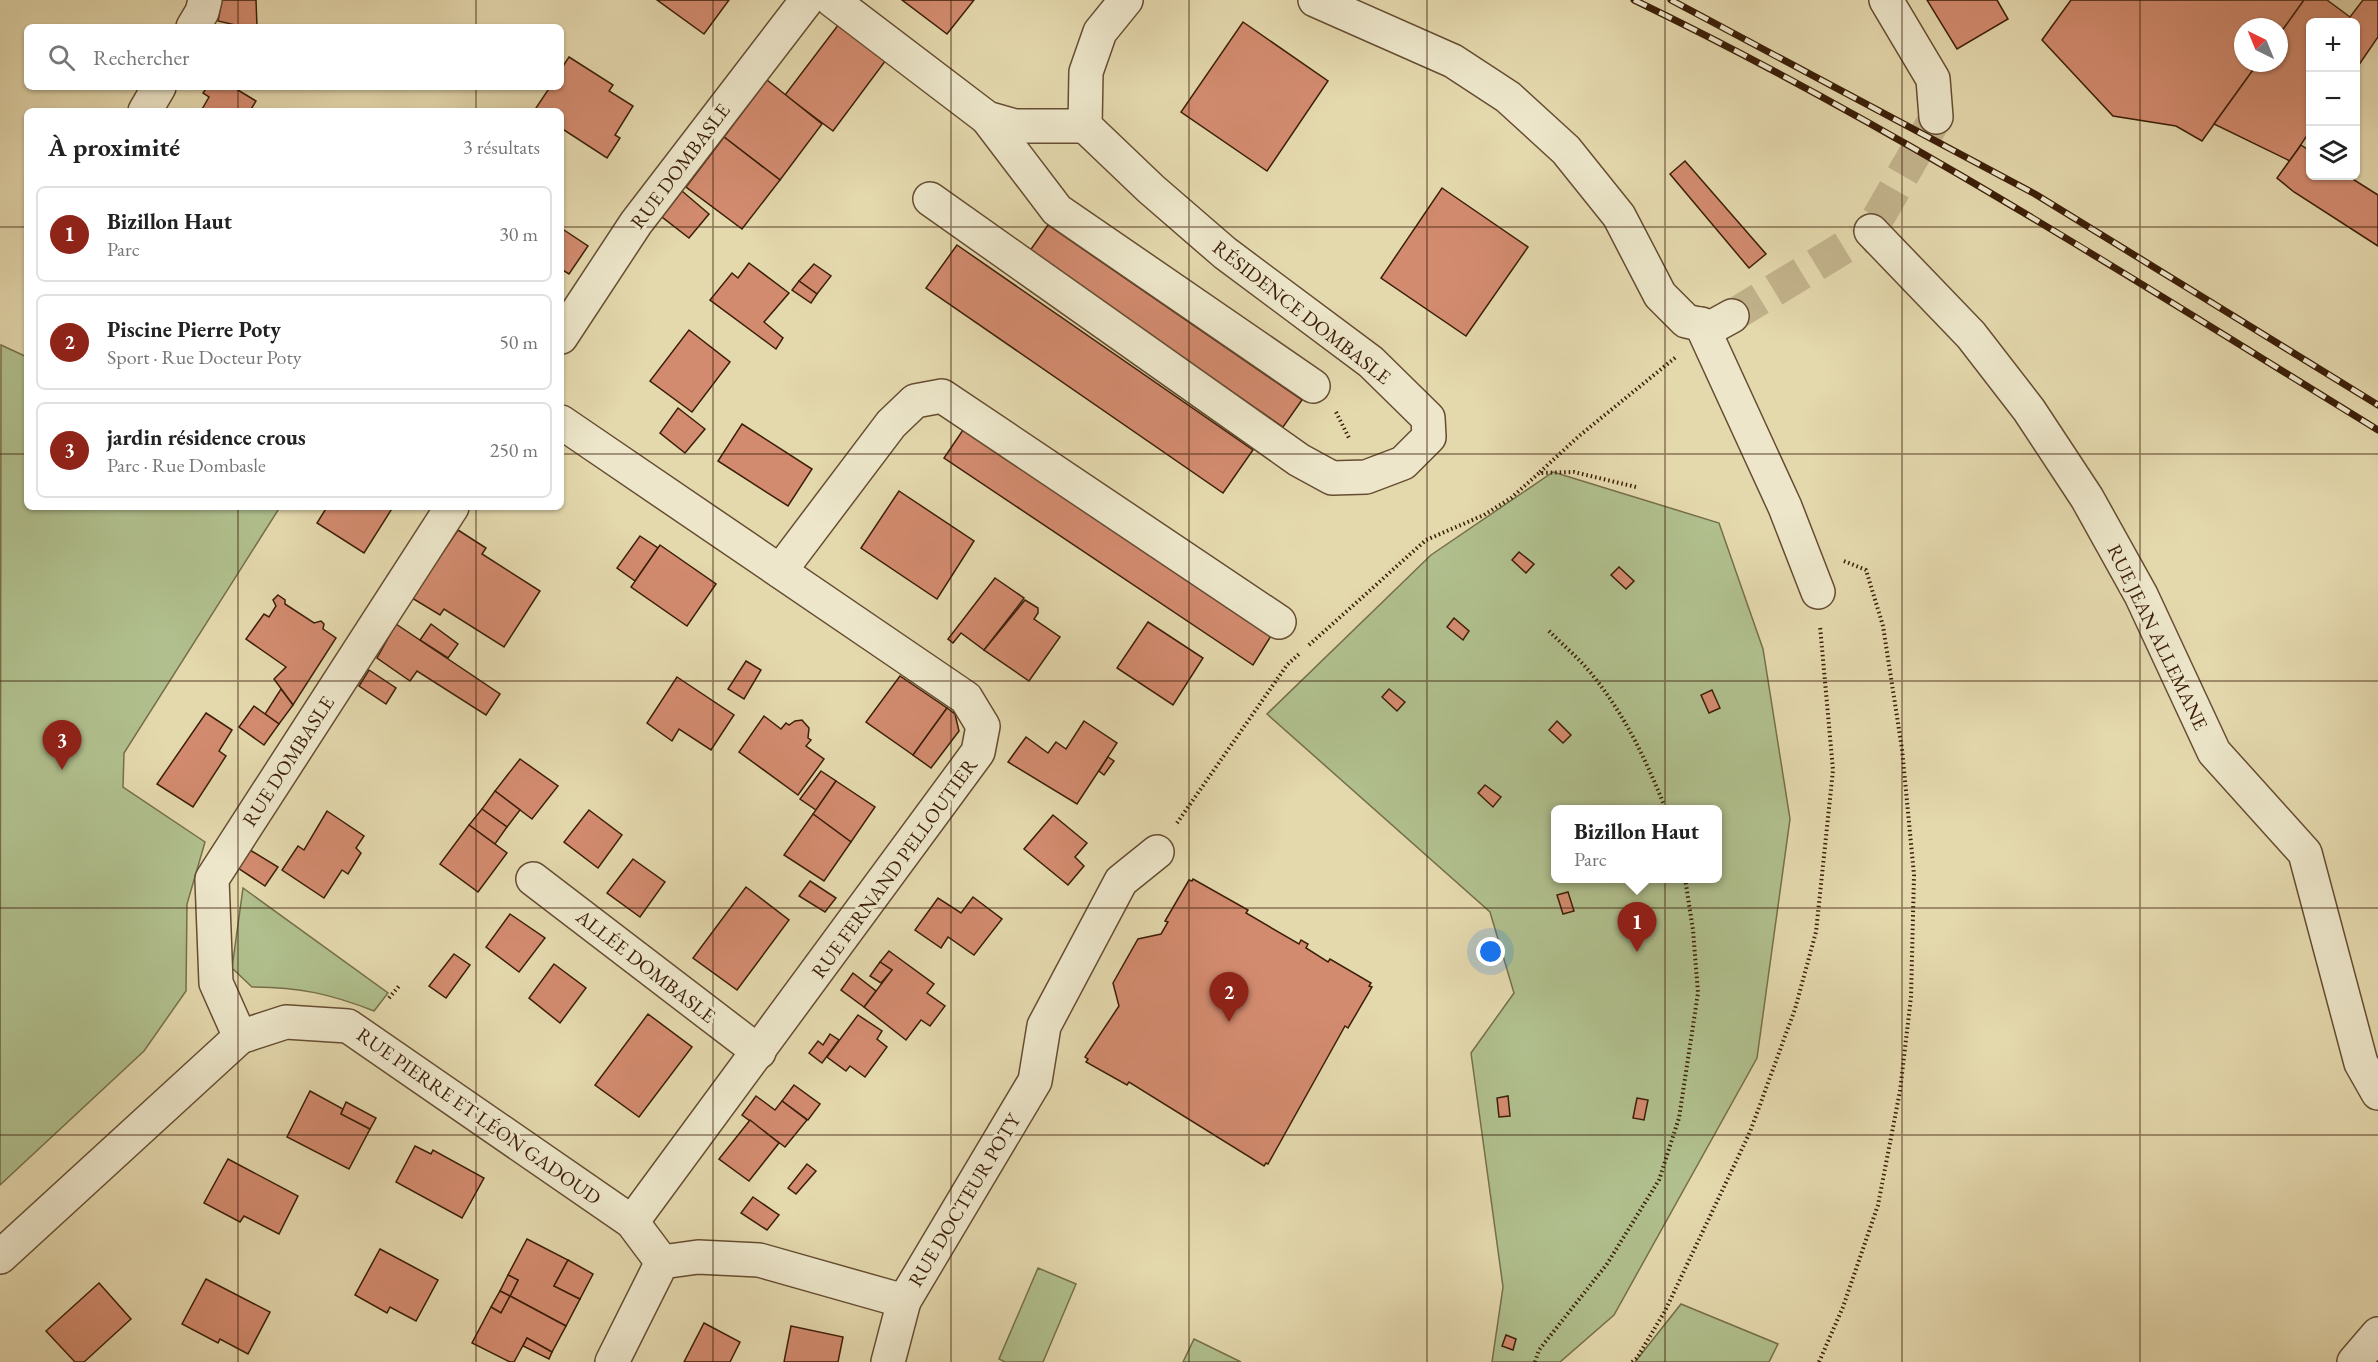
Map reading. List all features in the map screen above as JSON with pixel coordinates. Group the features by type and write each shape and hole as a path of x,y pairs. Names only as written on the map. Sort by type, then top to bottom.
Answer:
{"street":[{"path":"195,24 202,12 205,0"},
{"name":"RUE DOMBASLE","path":"564,333 636,223 807,0"},
{"path":"832,0 987,118 1057,210 1313,386"},
{"path":"987,118 1015,126 1085,126 1086,72 1100,32 1126,0"},
{"path":"1315,0 1453,61 1508,97 1566,150 1619,216 1660,295 1686,321 1702,329 1712,327 1732,316"},
{"path":"1886,0 1933,79 1936,117"},
{"path":"147,108 157,90"},
{"name":"RÉSIDENCE DOMBASLE","path":"930,199 1299,460 1332,478 1366,477 1403,463 1430,437 1428,418 1371,362 1225,253 1151,189 1085,126"},
{"name":"RUE JEAN ALLEMANE","path":"1869,229 1971,335 2029,410 2086,498 2141,594 2214,752 2305,853 2361,1063 2378,1093"},
{"path":"1702,329 1785,507 1818,592"},
{"path":"780,571 891,424 915,401 942,396 1279,622"},
{"name":"RUE FERNAND PELLOUTIER","path":"564,424 966,698 982,726 978,752 632,1222"},
{"name":"RUE DOMBASLE","path":"240,1037 216,983 212,879 450,510"},
{"name":"RUE DOCTEUR POTY","path":"662,1262 698,1257 759,1260 904,1301 1035,1081 1044,1026 1121,882 1157,852"},
{"name":"ALLÉE DOMBASLE","path":"534,879 759,1052"},
{"name":"RUE PIERRE ET LÉON GADOUD","path":"0,1257 240,1037 286,1022 348,1026 632,1222 662,1262"},
{"path":"612,1362 662,1262"},
{"path":"888,1362 904,1301"},
{"path":"2354,1362 2378,1334"}],"path":[{"path":"1157,852 1287,665 1426,540 1484,515 1511,498 1702,329"},
{"path":"1313,386 1338,414 1366,477"},
{"path":"1539,473 1574,472 1636,487"},
{"path":"1819,1362 1843,1307 1878,1205 1900,1091 1911,997 1914,875 1902,749 1883,626 1866,570"},
{"path":"1632,1362 1637,1358 1665,1311 1750,1132 1795,1009 1816,932 1833,770 1818,592"},
{"path":"1549,631 1593,675 1624,718 1649,765 1664,805"},
{"path":"1535,1362 1539,1350 1607,1264 1659,1180 1679,1118 1698,993 1693,930 1686,883"},
{"path":"389,998 399,986"}],"green space":[{"path":"1,345 24,356 24,510 278,510 124,753 123,787 205,842 187,904 186,991 144,1051 0,1185"},
{"path":"1553,472 1719,523 1763,649 1790,819 1757,1058 1614,1315 1560,1362 1492,1362 1503,1287 1471,1053 1514,993 1490,912 1267,714 1431,555"},
{"path":"243,888 388,993 374,1011 314,993 285,988 252,987 232,968"},
{"path":"1038,1268 1076,1284 1043,1362 1005,1362 999,1359"},
{"path":"1681,1304 1778,1344 1769,1362 1635,1362"},
{"path":"1194,1339 1241,1362 1183,1362"}],"building":[{"path":"222,0 256,0 257,24 231,24 218,21"},
{"path":"657,0 729,0 704,34"},
{"path":"902,0 974,0 947,34"},
{"path":"1927,0 1997,0 2008,19 1957,49"},
{"path":"2071,0 2304,0 2288,22 2288,18 2234,18 2234,72 2252,72 2202,141 2176,126 2113,116 2042,40"},
{"path":"2304,0 2327,0 2350,17 2363,0 2378,0 2378,37 2360,63 2360,18 2306,18 2306,137 2290,161 2214,124 2252,72 2288,72 2288,22"},
{"path":"842,20 889,56 833,131 785,95"},
{"path":"1243,22 1328,81 1267,171 1181,112"},
{"path":"569,57 613,85 609,91 633,106 615,135 620,138 607,158 564,130 564,108 536,108 548,90 564,90 564,64"},
{"path":"767,80 822,124 780,180 724,137"},
{"path":"205,90 238,90 256,101 252,108 203,108 209,97 203,93"},
{"path":"724,137 780,180 742,229 686,187"},
{"path":"2301,145 2306,148 2306,180 2354,180 2378,195 2378,246 2294,192 2277,178"},
{"path":"1685,161 1766,254 1749,268 1670,174"},
{"path":"1442,188 1528,247 1466,336 1381,278"},
{"path":"682,191 709,214 689,238 662,217"},
{"path":"1048,225 1302,400 1283,427 1029,252"},
{"path":"564,230 588,246 569,274 564,271"},
{"path":"957,245 1253,450 1223,493 926,288"},
{"path":"749,263 789,293 764,322 783,338 776,349 710,300 732,273 738,278"},
{"path":"814,264 831,276 817,294 799,281"},
{"path":"799,281 817,294 811,303 792,290"},
{"path":"689,330 730,362 692,412 650,381"},
{"path":"678,408 705,429 685,453 660,433"},
{"path":"742,424 812,469 788,506 718,461"},
{"path":"963,430 1271,636 1253,665 944,458"},
{"path":"899,491 974,541 937,599 861,548"},
{"path":"325,510 391,510 364,553 317,523"},
{"path":"458,530 486,548 482,554 540,591 504,647 444,609 440,615 412,598"},
{"path":"640,536 658,548 635,581 617,568"},
{"path":"660,545 716,584 687,626 631,587"},
{"path":"1519,552 1534,564 1526,573 1512,560"},
{"path":"1619,567 1634,581 1626,589 1611,575"},
{"path":"995,578 1024,598 984,650 961,633 953,643 948,639"},
{"path":"278,595 285,600 285,604 314,623 321,621 324,624 323,629 336,638 293,705 274,679 286,667 246,639 264,614 269,617 276,606 273,600"},
{"path":"1025,600 1038,608 1034,619 1060,637 1029,681 984,650"},
{"path":"1454,618 1469,631 1463,640 1447,627"},
{"path":"1148,622 1203,658 1173,705 1117,668"},
{"path":"396,624 500,694 486,715 417,671 410,681 377,658"},
{"path":"431,624 458,644 448,658 420,640"},
{"path":"746,661 761,670 744,699 728,689"},
{"path":"369,670 396,688 386,704 359,686"},
{"path":"900,676 947,708 913,755 866,722"},
{"path":"677,677 734,715 711,750 679,729 672,741 647,723"},
{"path":"281,689 293,705 279,724 265,714"},
{"path":"1389,689 1405,702 1397,711 1382,697"},
{"path":"1712,690 1720,708 1709,713 1701,695"},
{"path":"254,706 279,724 264,745 239,727"},
{"path":"947,708 955,714 959,731 931,768 913,755"},
{"path":"206,713 232,730 219,751 226,756 193,807 157,784"},
{"path":"764,716 781,729 786,723 789,725 802,720 809,728 808,738 811,740 806,746 824,759 798,795 739,752"},
{"path":"1084,721 1117,743 1077,804 1008,762 1026,737 1048,753 1056,742 1066,749"},
{"path":"1557,721 1571,735 1563,743 1549,730"},
{"path":"1108,757 1114,761 1104,775 1099,771"},
{"path":"520,759 558,786 532,819 495,791"},
{"path":"821,771 836,781 816,810 800,799"},
{"path":"836,781 875,807 851,842 813,814"},
{"path":"1485,785 1501,797 1493,807 1478,793"},
{"path":"495,791 520,810 507,827 482,809"},
{"path":"482,809 507,827 495,844 469,825"},
{"path":"589,810 622,835 598,868 564,842"},
{"path":"327,811 364,836 356,848 361,853 348,874 342,870 324,898 282,870 298,846 304,850"},
{"path":"813,814 851,842 824,881 784,855"},
{"path":"1053,815 1087,843 1075,857 1084,866 1068,885 1024,849"},
{"path":"469,825 507,853 478,892 440,864"},
{"path":"250,850 278,867 265,886 238,868"},
{"path":"633,859 665,882 640,917 607,893"},
{"path":"1193,879 1248,910 1246,913 1299,944 1301,940 1308,944 1306,948 1328,962 1330,959 1371,983 1369,986 1372,987 1348,1028 1345,1026 1268,1164 1264,1166 1129,1082 1127,1085 1086,1062 1088,1059 1085,1057 1119,1006 1113,983 1138,939 1161,934 1168,922 1165,921 1189,880"},
{"path":"810,881 836,898 825,912 799,896"},
{"path":"746,887 789,920 737,990 693,958"},
{"path":"1568,892 1574,911 1563,914 1557,895"},
{"path":"973,897 1002,919 974,955 948,937 941,948 915,930 938,898 961,913"},
{"path":"510,914 545,938 519,972 486,947"},
{"path":"889,951 934,984 927,993 945,1006 930,1026 921,1020 906,1040 864,1007 892,970 880,962"},
{"path":"454,954 470,965 446,998 429,986"},
{"path":"880,962 892,970 881,983 870,976"},
{"path":"554,964 586,988 560,1023 529,998"},
{"path":"853,973 876,991 864,1007 841,990"},
{"path":"648,1014 692,1047 639,1117 595,1085"},
{"path":"858,1015 882,1031 877,1039 887,1047 865,1077 850,1066 846,1071 827,1057"},
{"path":"830,1034 839,1040 822,1063 809,1053 818,1041 823,1045"},
{"path":"794,1085 820,1104 808,1120 782,1101"},
{"path":"310,1091 343,1109 341,1114 370,1129 349,1169 287,1137"},
{"path":"756,1096 775,1110 782,1101 807,1120 785,1147 742,1115"},
{"path":"1508,1096 1510,1116 1499,1117 1497,1098"},
{"path":"1637,1098 1648,1100 1644,1120 1633,1118"},
{"path":"346,1102 376,1118 370,1129 341,1114"},
{"path":"750,1120 779,1143 749,1181 719,1159"},
{"path":"415,1146 431,1154 433,1150 484,1178 462,1218 396,1182"},
{"path":"228,1159 298,1196 279,1234 244,1216 240,1222 204,1203"},
{"path":"807,1164 816,1171 796,1194 788,1188"},
{"path":"753,1197 779,1215 767,1230 741,1213"},
{"path":"527,1239 568,1260 554,1286 580,1299 566,1326 510,1296 518,1280 508,1275"},
{"path":"380,1249 438,1280 416,1321 390,1307 387,1313 355,1295"},
{"path":"568,1260 593,1274 580,1299 554,1286"},
{"path":"508,1275 518,1280 510,1296 500,1291"},
{"path":"206,1279 270,1312 248,1354 220,1339 218,1343 182,1324"},
{"path":"99,1283 131,1319 84,1362 75,1362 46,1331"},
{"path":"500,1291 510,1296 501,1313 491,1307"},
{"path":"510,1296 566,1326 552,1352 527,1338 514,1362 510,1362 472,1343 491,1307 501,1313"},
{"path":"704,1323 740,1342 730,1362 684,1362"},
{"path":"791,1326 843,1337 838,1362 784,1362"},
{"path":"1506,1335 1516,1339 1513,1350 1502,1346"},
{"path":"527,1338 552,1352 549,1359 523,1346"}],"tunnel":[{"path":"1878,218 1936,117"},
{"path":"1732,316 1858,239"}],"railway":[{"path":"1634,0 1825,98 1918,151 2011,205 2378,430"},
{"path":"1671,0 2035,194 2378,405"}],"place":[{"name":"jardin résidence crous","path":"62,770"},
{"name":"Bizillon Haut","path":"1637,952"},
{"name":"Piscine Pierre Poty","path":"1229,1022"}]}
